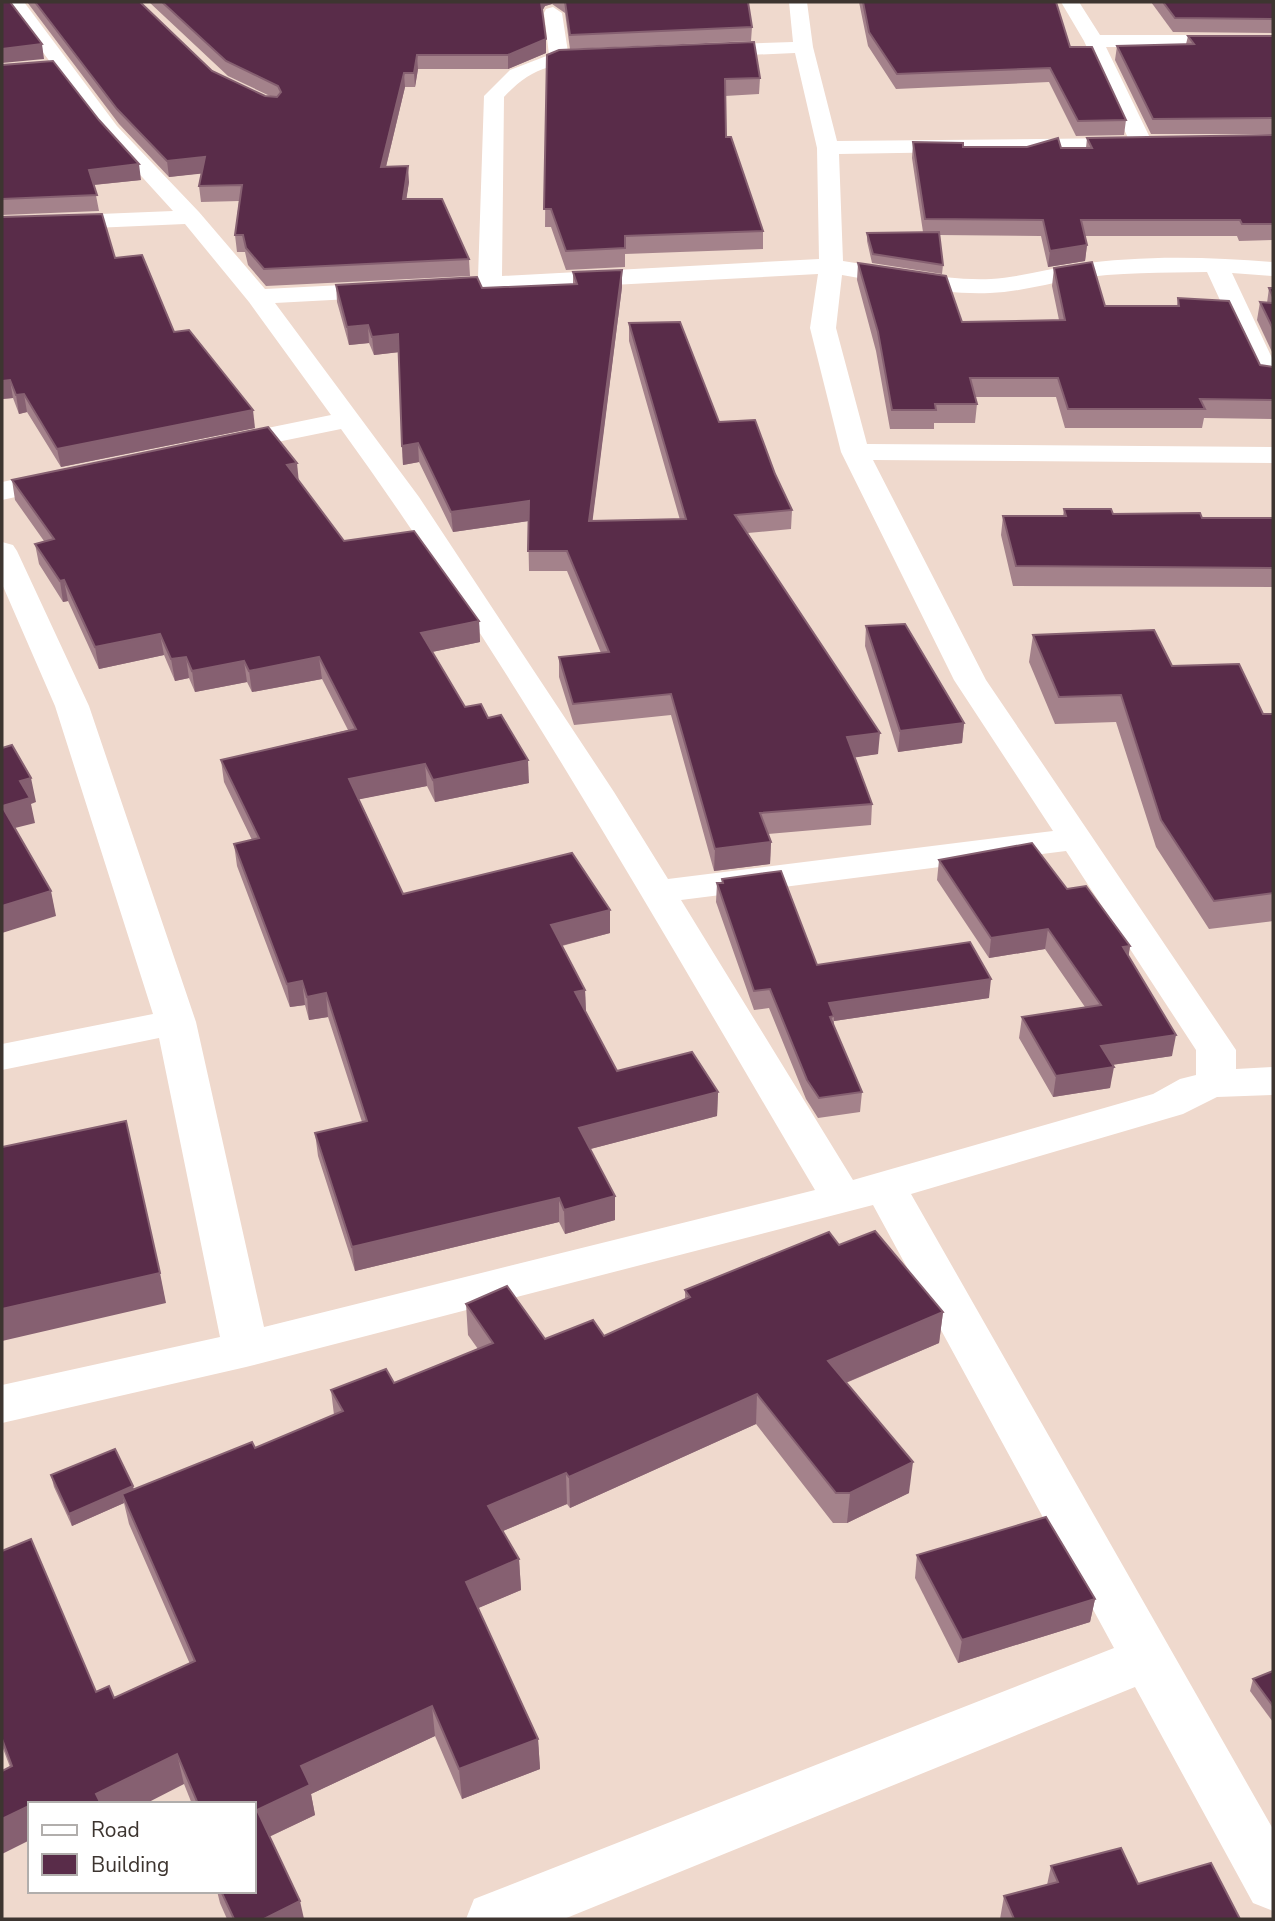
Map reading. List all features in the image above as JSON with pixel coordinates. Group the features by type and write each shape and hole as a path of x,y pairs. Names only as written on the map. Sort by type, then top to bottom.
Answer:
{"street":[{"path":"15,2 51,67 191,217 258,297 412,508 597,792 657,892 863,1193 1148,1658 1273,1884"},
{"path":"798,2 803,47 828,148 831,265 823,328 855,452 970,680 1216,1050 1216,1083"},
{"path":"1070,2 1094,41 1142,144"},
{"path":"553,13 559,58"},
{"path":"1094,41 1273,41"},
{"path":"681,52 803,47"},
{"path":"490,282 494,96 513,76 528,66 559,58 613,55"},
{"path":"828,148 1168,143"},
{"path":"2,225 191,217"},
{"path":"258,297 831,265 950,285 991,286 1030,282 1075,272 1128,267 1216,265 1273,269"},
{"path":"1216,265 1268,376"},
{"path":"201,450 346,420"},
{"path":"855,452 1273,455"},
{"path":"2,491 94,472"},
{"path":"2,551 72,706 176,1021 246,1349"},
{"path":"657,892 1076,839"},
{"path":"2,1057 176,1021"},
{"path":"2,1404 246,1349 863,1193 1168,1104 1195,1089 1216,1083 1273,1081"},
{"path":"495,1919 1148,1658"}],"building":[{"path":"2,2 10,2 42,44 2,49"},
{"path":"35,2 140,2 212,71 265,96 277,97 281,92 278,86 226,61 162,2 541,2 546,39 508,55 417,55 414,73 404,73 381,167 408,166 403,199 442,199 469,259 264,269 246,248 243,235 235,235 242,185 199,186 205,157 167,161 117,109"},
{"path":"565,2 748,2 752,27 570,35"},
{"path":"863,2 1056,2 1070,47 1092,47 1126,120 1078,121 1050,68 897,74 869,32"},
{"path":"1163,2 1273,2 1273,19 1175,18"},
{"path":"1188,36 1273,36 1273,118 1153,119 1117,46 1194,44"},
{"path":"754,42 760,78 725,79 726,137 731,137 763,231 625,236 625,248 566,251 551,209 544,209 547,55 559,50"},
{"path":"53,61 99,120 139,164 89,170 97,195 2,199 2,65"},
{"path":"1273,135 1273,224 1242,224 1240,220 1081,220 1087,245 1050,251 1043,220 925,219 913,142 963,143 963,147 1027,147 1058,138 1061,148 1092,148 1087,138"},
{"path":"102,214 115,258 142,255 174,332 189,330 253,410 57,449 24,394 16,395 10,380 2,381 2,217"},
{"path":"939,232 943,265 873,254 867,233"},
{"path":"1092,262 1105,306 1179,306 1178,298 1229,301 1260,365 1273,367 1273,400 1200,399 1205,409 1068,409 1058,378 970,378 977,404 935,404 936,410 892,410 878,332 858,263 946,276 962,322 1065,320 1054,268"},
{"path":"622,270 589,521 686,519 629,323 680,322 719,422 755,420 792,510 735,515 880,733 847,737 872,804 760,813 771,842 715,849 671,694 573,704 559,657 609,652 567,551 528,551 529,501 451,512 418,443 402,446 398,334 372,337 368,325 347,327 336,285 477,277 482,288 577,284 573,272"},
{"path":"1260,302 1273,303 1273,329"},
{"path":"268,427 297,463 287,465 344,541 414,531 479,621 421,633 465,707 481,704 488,718 501,715 528,760 433,780 425,764 349,779 403,894 572,853 610,910 551,925 585,990 575,992 617,1071 692,1052 718,1092 579,1128 615,1196 564,1210 559,1198 352,1247 315,1133 367,1121 326,993 307,997 302,981 287,984 234,844 259,838 221,760 356,729 319,657 249,671 244,661 192,671 186,657 171,659 160,634 95,647 64,580 60,581 35,544 54,539 12,480"},
{"path":"1064,509 1111,509 1113,514 1200,513 1202,518 1273,518 1273,568 1016,566 1003,516 1066,516"},
{"path":"905,624 964,723 900,731 866,626"},
{"path":"1154,630 1172,666 1239,664 1263,714 1273,714 1273,893 1214,901 1161,820 1121,695 1059,697 1033,635"},
{"path":"12,745 31,778 20,781 30,798 2,806 2,748"},
{"path":"2,806 51,891 2,906"},
{"path":"1032,843 1067,889 1086,886 1130,946 1123,947 1176,1035 1101,1046 1114,1067 1056,1076 1022,1017 1101,1005 1048,929 991,938 939,860"},
{"path":"781,871 817,965 970,942 991,979 829,1003 834,1016 830,1017 862,1092 819,1098 807,1080 770,989 754,991 717,883 723,883 722,879"},
{"path":"126,1121 160,1273 2,1309 2,1147"},
{"path":"875,1231 943,1312 828,1361 913,1462 850,1493 836,1493 757,1394 569,1477 566,1473 488,1506 519,1559 466,1582 538,1739 459,1769 432,1706 301,1766 310,1785 257,1810 300,1901 264,1919 234,1919 222,1893 256,1893 256,1802 197,1802 177,1754 96,1794 100,1802 28,1802 28,1806 2,1819 2,1771 12,1766 2,1739 2,1551 31,1539 96,1692 109,1686 114,1698 195,1661 122,1494 252,1442 255,1448 343,1411 331,1390 386,1369 394,1383 493,1343 466,1304 507,1286 545,1339 593,1320 604,1336 690,1297 685,1290 829,1232 839,1245"},
{"path":"115,1449 133,1486 69,1514 51,1475"},
{"path":"1046,1517 1095,1599 962,1640 917,1555"},
{"path":"1273,1671 1273,1706 1253,1679"},
{"path":"1121,1848 1138,1884 1211,1863 1240,1919 1014,1919 1004,1896 1058,1882 1051,1866"}]}
